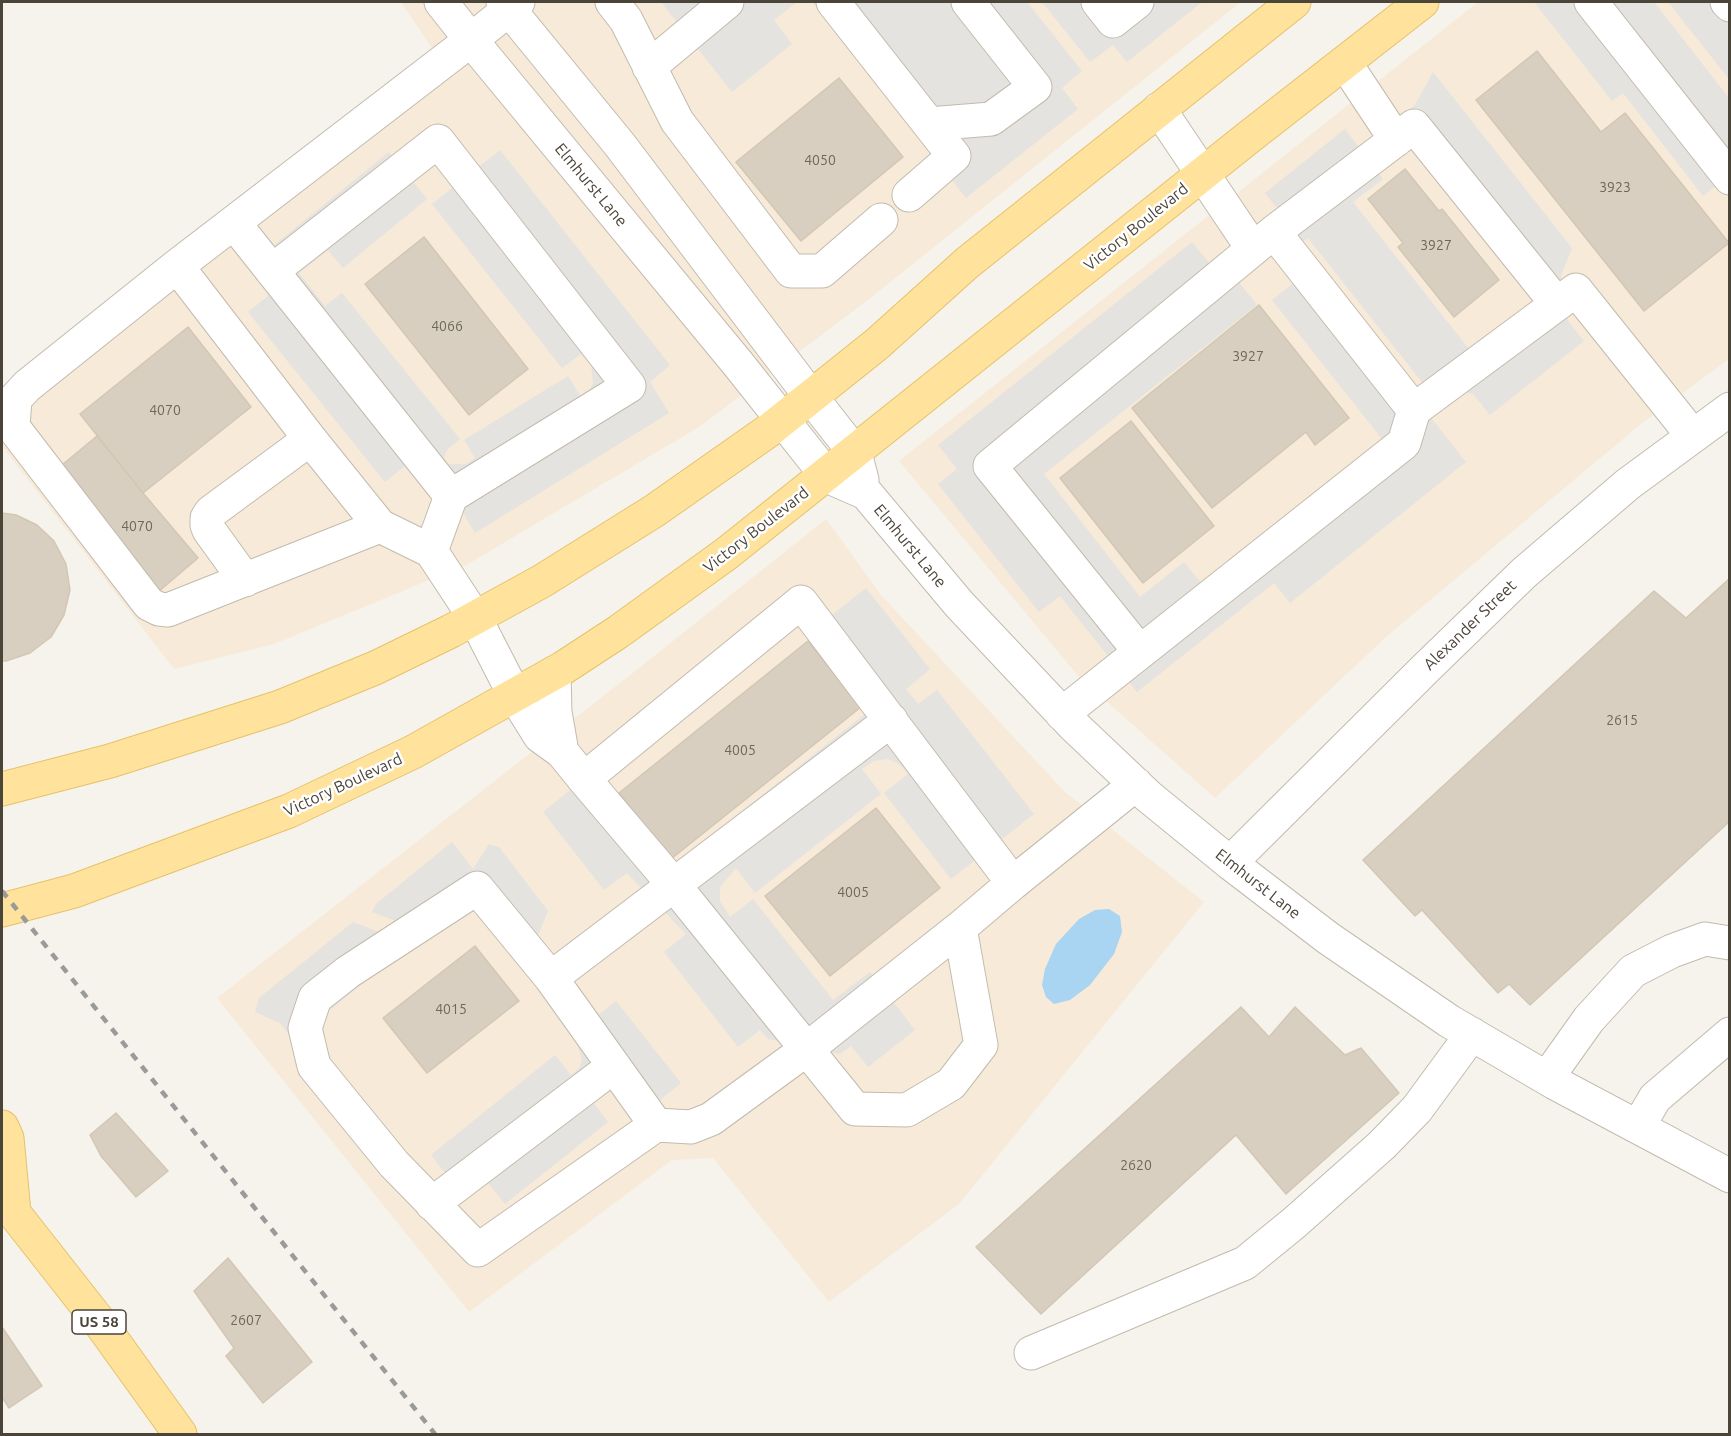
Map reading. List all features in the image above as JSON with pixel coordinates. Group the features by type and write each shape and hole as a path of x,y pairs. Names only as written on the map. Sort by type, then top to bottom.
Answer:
{"main road":[{"path":"2,789 110,761 280,707 375,668 475,618 542,581 654,511 768,431 877,344 967,263 1294,2"},
{"name":"Victory Boulevard","path":"6,917 289,811 412,752 515,696 618,632 726,554 827,476 1202,174 1422,2"},
{"path":"2,1127 7,1138 5,1208"},
{"name":"US 58","path":"5,1208 98,1320 180,1434"}],"street":[{"name":"Elmhurst Lane","path":"441,2 783,419 827,476 866,493"},
{"path":"612,2 626,20 677,121 791,271 822,271 881,220"},
{"path":"650,67 727,2"},
{"path":"833,2 954,156 909,195"},
{"path":"929,124 991,119 1035,87 968,2"},
{"path":"1098,2 1113,21 1137,2"},
{"path":"1591,2 1730,178"},
{"name":"Elmhurst Lane","path":"510,4 855,453 866,493 959,604 1062,714 1136,784 1230,863 1328,938 1449,1021 1547,1078 1730,1176"},
{"path":"380,526 168,610 159,609 149,604 13,428 15,399 27,386 177,266 471,40 510,4"},
{"path":"1345,63 1557,304"},
{"path":"1159,109 1202,174 1264,240 1414,410"},
{"path":"1140,652 990,466 1264,240 1405,133"},
{"path":"272,271 438,141 629,386 451,496 430,551"},
{"path":"234,223 451,496"},
{"path":"177,266 380,526 430,551 475,618 515,696 540,736 562,753 674,885 855,1109 907,1110 951,1084 981,1045 960,928"},
{"path":"1062,714 1404,443 1414,410 1576,290 1693,436"},
{"name":"Alexander Street","path":"1230,863 1425,668 1524,573 1628,484 1730,409"},
{"path":"245,580 209,530 207,518 211,512 310,439"},
{"path":"584,779 801,602 1013,883"},
{"path":"554,673 555,712 562,753"},
{"path":"551,978 891,720"},
{"path":"656,1125 551,978 477,888 348,972 315,998 305,1028 314,1066 394,1164 478,1250 656,1125 691,1127 711,1119 807,1049 1136,784"},
{"path":"1547,1078 1589,1019 1633,971 1672,951 1705,939 1730,943"},
{"path":"1031,1353 1245,1263 1382,1145 1417,1109 1472,1034"},
{"path":"1638,1127 1655,1098 1730,1034"},
{"path":"432,1204 614,1066"}],"shaded area":[{"path":"401,2 1241,2 864,303 699,427 468,564 274,644 174,669 2,446 2,416 450,75"},
{"path":"661,2 797,2 774,20 792,44 732,92"},
{"path":"812,2 1027,2 1082,71 1062,88 1078,109 966,198"},
{"path":"1042,2 1202,2 1127,62 1113,45 1090,62"},
{"path":"1478,2 1729,2 1729,359 1641,424 1386,637 1215,798 1079,677 899,461"},
{"path":"1534,2 1654,2 1729,98 1729,192 1721,182 1703,196 1623,93 1612,101"},
{"path":"1668,2 1729,2 1729,79"},
{"path":"1433,72 1572,248 1561,276 1568,321 1584,341 1490,415 1473,394 1425,386 1308,238 1303,241 1265,193 1345,129 1383,179 1353,202 1472,353 1541,298 1399,118 1415,105"},
{"path":"500,150 670,365 650,382 669,413 475,533 462,511 449,521 405,466 385,482 248,312 269,295 247,267 389,152 427,199 343,268 328,250 299,273 325,306 342,293 460,439 447,450 444,457 448,464 466,464 475,458 464,440 568,376 581,397 588,393 593,383 591,365 581,354 562,368 432,204"},
{"path":"1192,242 1210,264 1219,257 1257,305 1044,474 1140,597 1184,562 1201,583 1382,439 1272,300 1312,268 1466,462 1290,603 1274,583 1137,692 1060,596 1039,612 938,484 957,469 938,445"},
{"path":"826,519 881,595 1065,792 1204,902 959,1204 829,1302 713,1158 672,1160 469,1312 217,998"},
{"path":"866,588 930,669 906,689 918,704 937,690 1034,814 951,879 884,793 908,774 899,764 888,759 874,761 862,769 881,794 755,893 736,868 720,887 720,901 730,917 753,899 833,1000 870,972 915,1030 868,1067 851,1046 840,1054 768,1039 760,1030 738,1047 664,952 686,934 627,873 604,890 543,812 595,770 671,867 874,707 813,630"},
{"path":"452,842 473,869 489,844 499,847 548,911 534,945 476,908 451,912 293,1040 280,1023 255,1012 259,998 353,922 384,934 398,922 372,912 376,904"},
{"path":"616,1001 681,1083 637,1119 611,1092 601,1094 592,1101 608,1122 505,1204 488,1183 466,1200 431,1155 555,1055 571,1075 579,1068 582,1060 577,1043 571,1036"}],"water":[{"path":"1109,909 1120,916 1122,932 1114,954 1090,985 1070,1000 1054,1004 1046,997 1042,985 1045,969 1056,944 1079,919 1095,910"}],"building":[{"path":"1537,51 1601,132 1625,113 1729,243 1644,311 1476,100"},
{"path":"839,78 903,157 801,241 736,162"},
{"path":"1405,169 1439,211 1442,209 1499,280 1454,317 1398,247 1403,243 1368,199"},
{"path":"424,237 528,369 469,415 365,284"},
{"path":"1259,305 1349,418 1315,445 1306,432 1212,508 1132,408"},
{"path":"188,327 251,407 143,493 80,414"},
{"path":"1131,421 1214,526 1143,583 1060,478"},
{"path":"97,436 198,558 158,592 56,470"},
{"path":"2,513 16,515 37,525 54,541 66,564 70,590 64,615 51,637 30,653 6,661 2,661"},
{"path":"1730,578 1730,821 1530,1005 1509,984 1498,993 1422,910 1415,916 1363,860 1654,591 1686,618"},
{"path":"808,641 861,707 671,859 619,793"},
{"path":"876,808 940,888 830,976 765,896"},
{"path":"475,946 519,1001 427,1073 383,1018"},
{"path":"1241,1007 1269,1037 1295,1007 1345,1055 1361,1048 1399,1093 1286,1194 1236,1135 1041,1314 976,1247"},
{"path":"116,1113 168,1171 136,1197 101,1156 90,1135"},
{"path":"228,1258 312,1362 263,1403 226,1356 234,1348 194,1291"},
{"path":"2,1327 42,1386 9,1408 2,1397"}],"railway":[{"path":"2,891 435,1434"}]}
